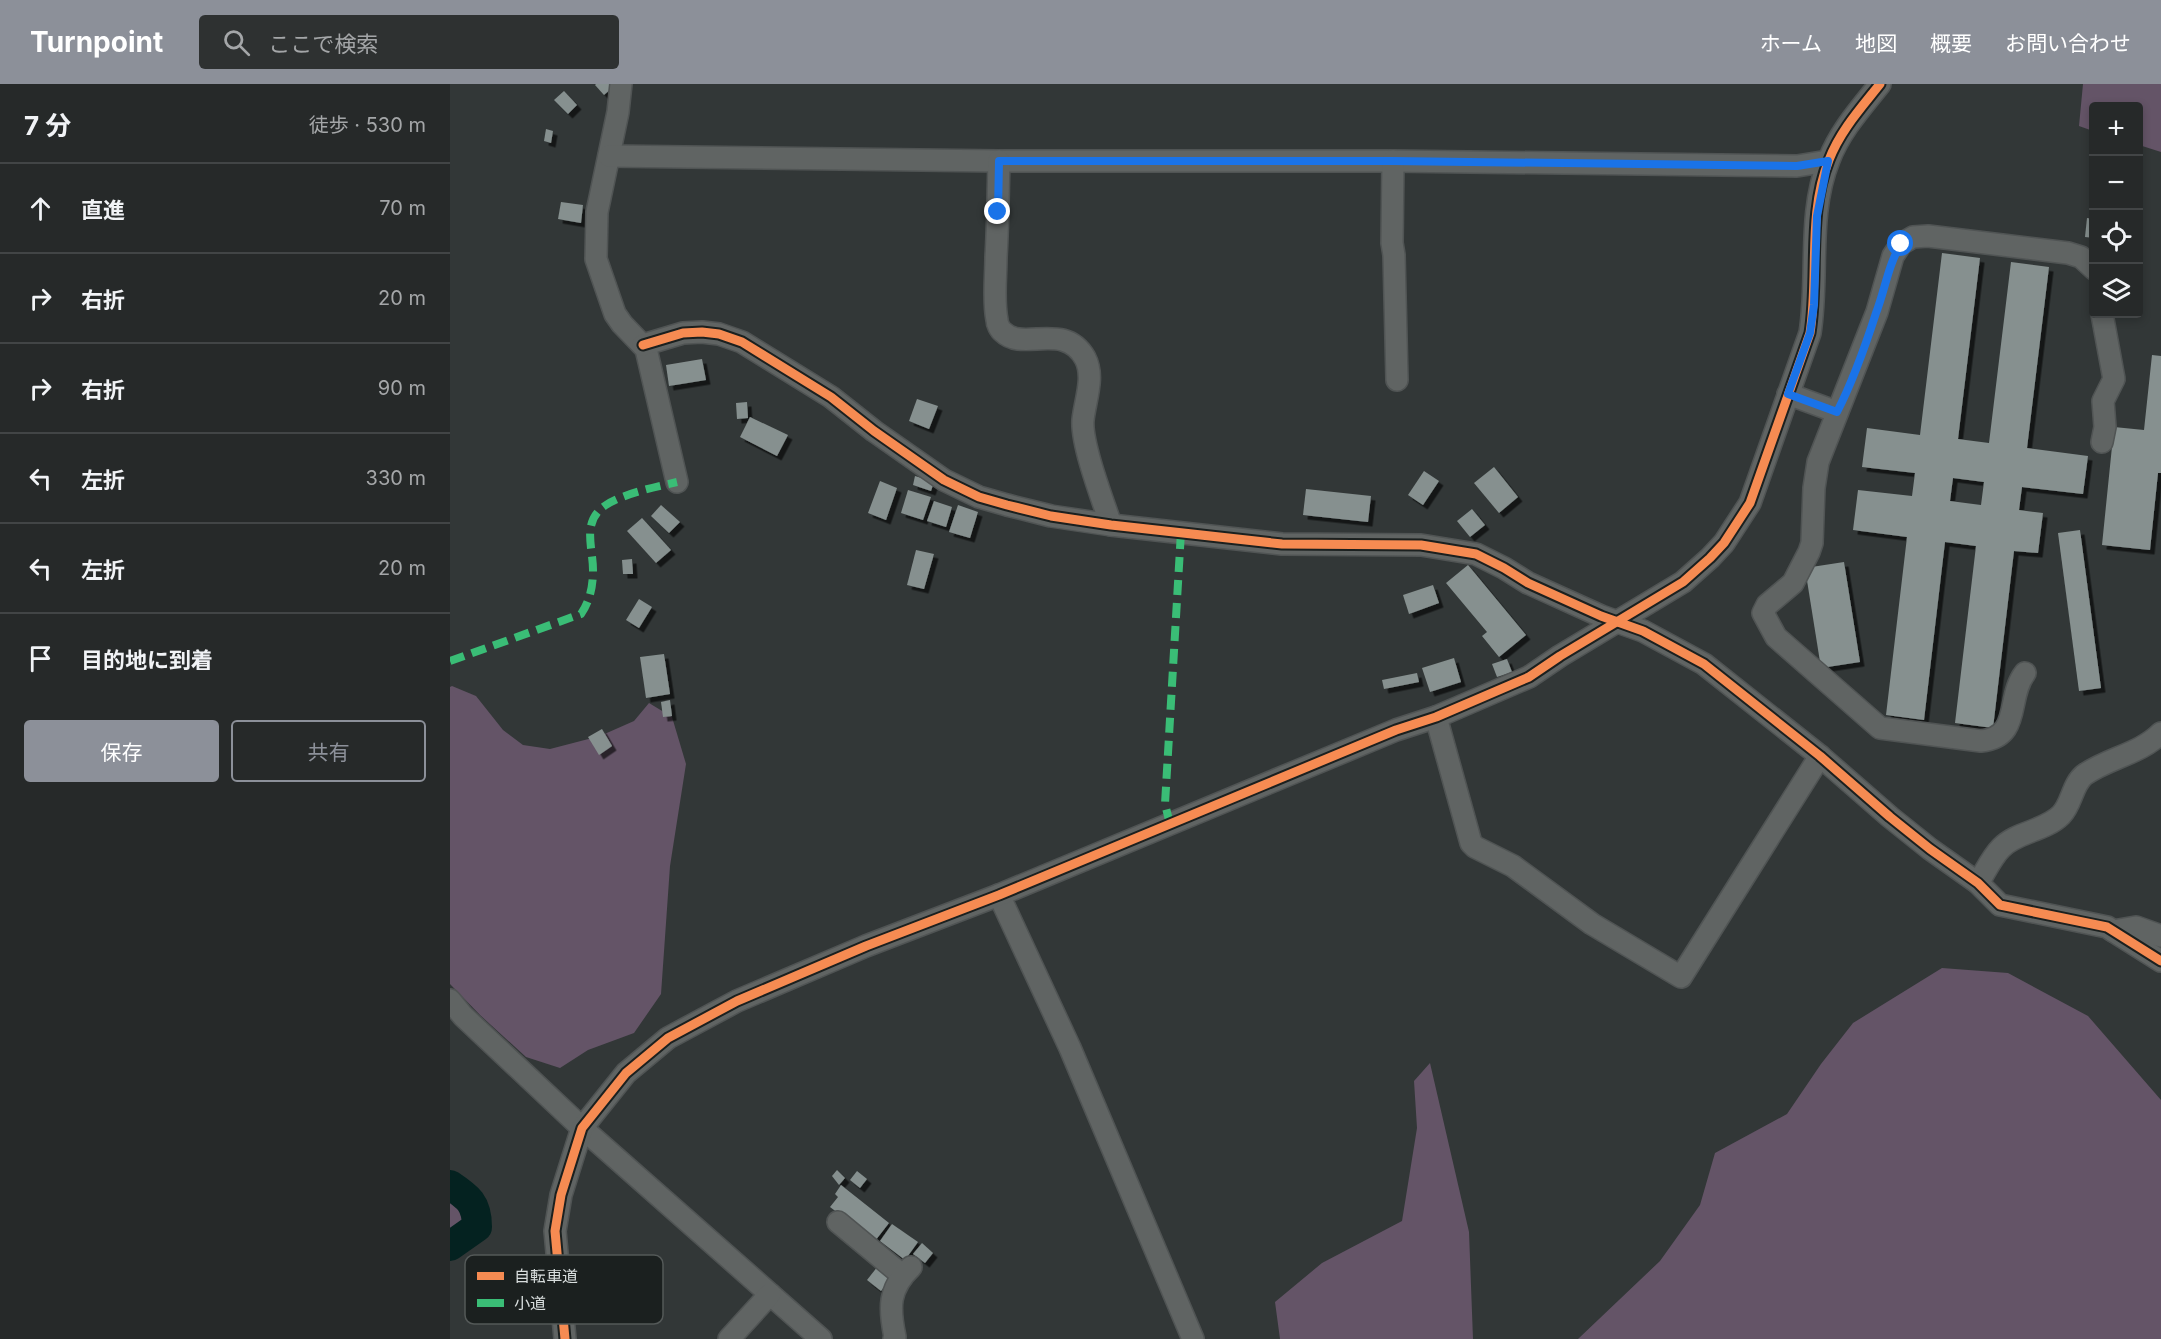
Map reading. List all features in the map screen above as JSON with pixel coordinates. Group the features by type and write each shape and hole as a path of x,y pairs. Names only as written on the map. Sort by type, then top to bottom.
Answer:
{"street":[{"path":"621,84 618,112 597,212 596,259 615,314 643,345 651,366 677,482"},
{"path":"557,1255 555,1232 561,1195 582,1128 626,1073 668,1038 747,996 866,946 999,895 1529,677 1683,582 1724,543 1750,503 1810,333 1814,305 1817,216 1828,161 1849,123 1880,84"},
{"path":"609,156 1797,166 1828,161"},
{"path":"999,161 995,296 997,322 1002,332 1015,338 1057,339 1071,342 1084,357 1090,375 1083,422 1088,451 1111,525"},
{"path":"1393,161 1392,243 1397,380"},
{"path":"2025,673 2017,686 2011,719 2003,734 1992,740 1981,741 1880,728 1776,637 1763,613 1767,605 1793,583 1809,552 1812,543 1814,488 1818,462 1877,312 1893,256 1901,244 1913,237 1928,236 2068,254 2081,257 2089,264"},
{"path":"2102,442 2105,427 2103,401 2114,379 2103,318"},
{"path":"643,345 683,333 702,332 718,334 742,342 831,397 874,431 954,486 978,497 1007,505 1051,516 1111,525 1282,544 1421,545 1476,554 1559,598 1643,631 1704,664 1820,756 1930,849 1978,883 2000,905 2107,927 2161,961"},
{"path":"1788,394 1837,412"},
{"path":"1436,717 1471,843 1513,867 1592,924 1681,977 1820,756"},
{"path":"1978,883 2001,847 2050,824 2059,817 2069,804 2077,784 2084,776 2144,746 2161,733"},
{"path":"999,895 1070,1048 1193,1339"},
{"path":"2113,931 2136,927 2161,936"},
{"path":"450,1000 463,1016 582,1128 821,1339"},
{"path":"838,1222 907,1271 893,1296 890,1313 894,1339"},
{"path":"729,1339 770,1294"},
{"path":"564,1324 565,1339"}],"shaded area":[{"path":"2083,84 2161,84 2161,152 2143,146 2143,102 2089,102 2089,130 2079,126"},
{"path":"450,687 476,696 503,730 523,745 550,749 600,736 634,721 649,703 672,717 686,764 670,866 661,994 634,1033 588,1050 560,1068 526,1057 450,984"},
{"path":"1942,968 2008,973 2088,1016 2161,1100 2161,1339 1578,1339 1660,1261 1700,1205 1715,1153 1787,1114 1821,1064 1853,1023"},
{"path":"1430,1063 1469,1232 1473,1339 1280,1339 1275,1302 1322,1263 1402,1221 1417,1128 1414,1081"},
{"path":"450,1200 461,1209 465,1234 450,1250"}],"building":[{"path":"596,84 609,84 612,88 604,95"},
{"path":"564,91 577,105 568,114 554,100"},
{"path":"546,129 553,131 551,143 544,141"},
{"path":"561,202 583,205 581,223 558,219"},
{"path":"2087,218 2089,218 2089,237 2085,237"},
{"path":"1942,253 1980,258 1958,439 1989,443 2011,262 2049,267 2027,448 2088,456 2083,494 2022,487 2019,510 2043,513 2038,553 2014,551 1993,728 1955,723 1976,546 1945,542 1924,720 1886,715 1907,537 1853,530 1858,490 1912,496 1915,473 1862,467 1867,428 1920,435","holes":["1953,478 1984,482 1981,505 1950,501"]},
{"path":"2152,355 2161,356 2161,473 2158,473 2150,550 2102,545 2114,427 2144,430"},
{"path":"702,359 706,380 669,386 666,365"},
{"path":"917,399 938,406 929,429 909,421"},
{"path":"747,402 748,418 737,419 736,403"},
{"path":"750,417 788,435 777,456 740,437"},
{"path":"1494,467 1518,497 1499,513 1474,483"},
{"path":"1424,471 1439,481 1423,505 1408,495"},
{"path":"915,476 934,482 931,491 913,485"},
{"path":"880,481 897,488 886,520 868,513"},
{"path":"1306,489 1371,496 1368,522 1303,515"},
{"path":"908,490 931,497 923,520 901,513"},
{"path":"934,501 952,507 946,527 927,521"},
{"path":"661,505 680,522 669,533 651,516"},
{"path":"958,505 978,512 970,538 949,532"},
{"path":"1472,509 1485,525 1470,537 1457,521"},
{"path":"642,518 671,550 656,563 627,531"},
{"path":"2080,530 2101,688 2079,691 2058,533"},
{"path":"916,550 934,554 924,589 907,585"},
{"path":"632,559 633,574 623,574 622,560"},
{"path":"1844,562 1860,662 1821,668 1805,568"},
{"path":"1468,565 1526,635 1499,657 1482,636 1487,632 1446,583"},
{"path":"1433,585 1439,603 1409,614 1403,595"},
{"path":"639,599 652,607 639,628 626,620"},
{"path":"664,654 670,694 646,698 640,657"},
{"path":"1454,658 1461,682 1430,692 1422,668"},
{"path":"1507,659 1512,672 1497,677 1492,664"},
{"path":"1417,673 1419,682 1384,689 1382,680"},
{"path":"670,700 672,716 663,717 661,702"},
{"path":"602,729 612,746 599,755 588,737"},
{"path":"837,1170 845,1178 839,1185 832,1176"},
{"path":"857,1171 867,1179 860,1188 850,1180"},
{"path":"841,1185 889,1223 875,1241 830,1207 838,1197 835,1194"},
{"path":"892,1224 918,1242 905,1260 880,1241"},
{"path":"922,1243 933,1253 925,1263 913,1254"},
{"path":"878,1266 892,1277 881,1291 867,1280"}],"waterway":[{"path":"450,1185 470,1202 477,1219 477,1227 450,1246"}],"marked path":[{"path":"450,661 581,614 592,588 590,535 593,519 598,511 622,497 677,482"},
{"path":"1170,824 1165,804 1181,532"}],"cycle path":[{"path":"557,1255 555,1231 561,1195 582,1128 626,1073 668,1038 737,1001 866,946 999,895 1529,677 1683,582 1724,543 1750,503 1810,333 1816,224 1822,181 1829,160 1845,130 1880,84"},
{"path":"643,345 683,333 702,332 719,334 742,342 831,397 874,431 944,480 979,497 1007,505 1051,516 1111,525 1282,544 1421,545 1476,554 1528,583 1601,616 1643,631 1704,664 1820,756 1930,849 1978,883 2000,905 2107,927 2161,961"},
{"path":"564,1324 565,1339"}],"route":[{"path":"998,212 999,161 1393,161 1797,166 1828,161 1817,216 1814,305 1810,333 1788,394 1837,412 1877,312 1893,256 1901,244"}]}
